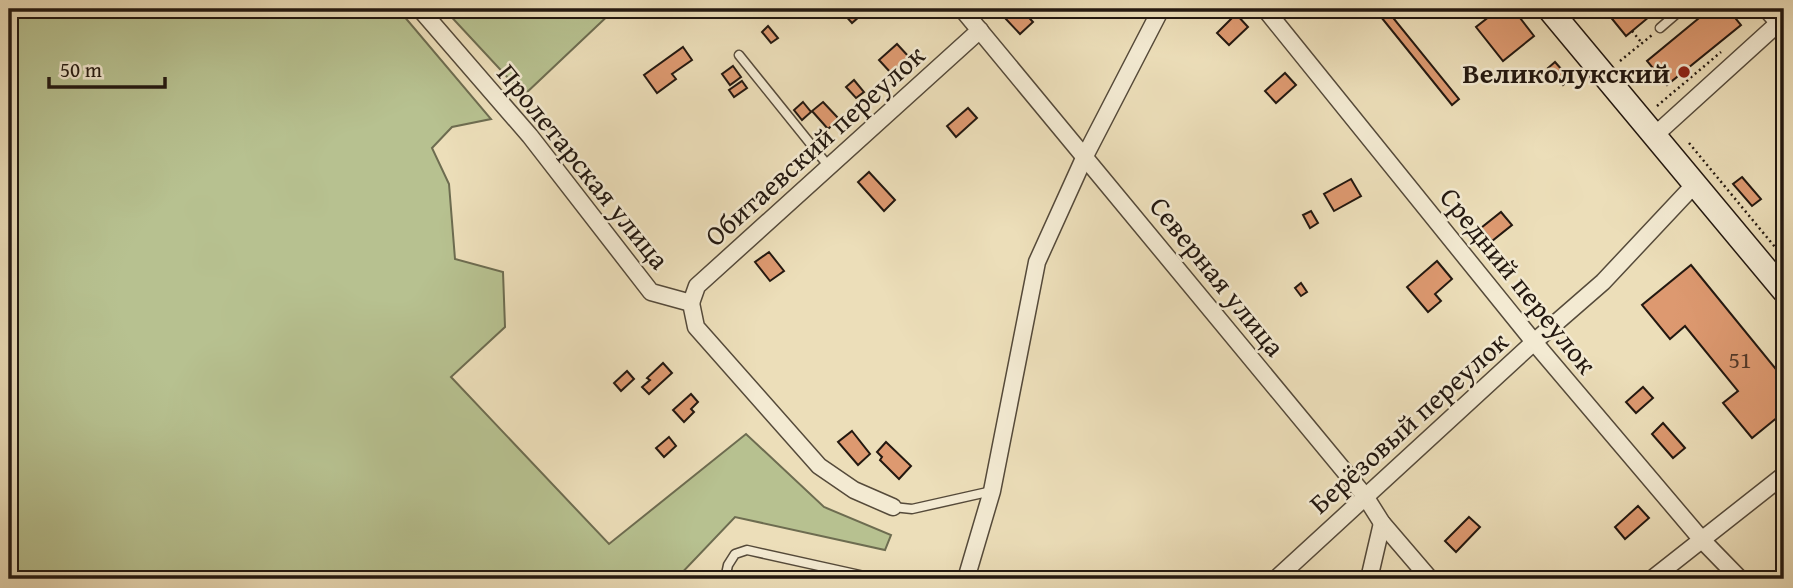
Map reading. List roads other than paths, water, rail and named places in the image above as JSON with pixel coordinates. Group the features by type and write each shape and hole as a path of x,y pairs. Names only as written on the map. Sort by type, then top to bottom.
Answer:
{"main road":[{"path":"1549,9 1784,288"}],"street":[{"name":"Пролетарская улица","path":"420,9 530,136 651,292 691,303"},
{"name":"Северная улица","path":"962,9 1365,496 1382,523 1430,579"},
{"path":"966,579 992,491 1037,262 1085,156 1161,9"},
{"name":"Средний переулок","path":"1265,9 1534,342 1702,540 1740,579"},
{"path":"1654,136 1780,22"},
{"name":"Обитаевский переулок","path":"691,303 697,286 980,30"},
{"name":"Берёзовый переулок","path":"1276,579 1603,282 1695,184"},
{"path":"691,303 696,327 819,466 854,490 893,507"},
{"path":"1652,579 1784,475"},
{"path":"1369,579 1382,523"}],"lane":[{"path":"1660,28 1682,9"},
{"path":"1761,9 1780,22"},
{"path":"739,55 830,168"},
{"path":"893,507 912,509 992,491"},
{"path":"725,579 728,565 735,554 747,550 878,579"}],"place":[{"name":"Великолукский","path":"1684,72"}]}
